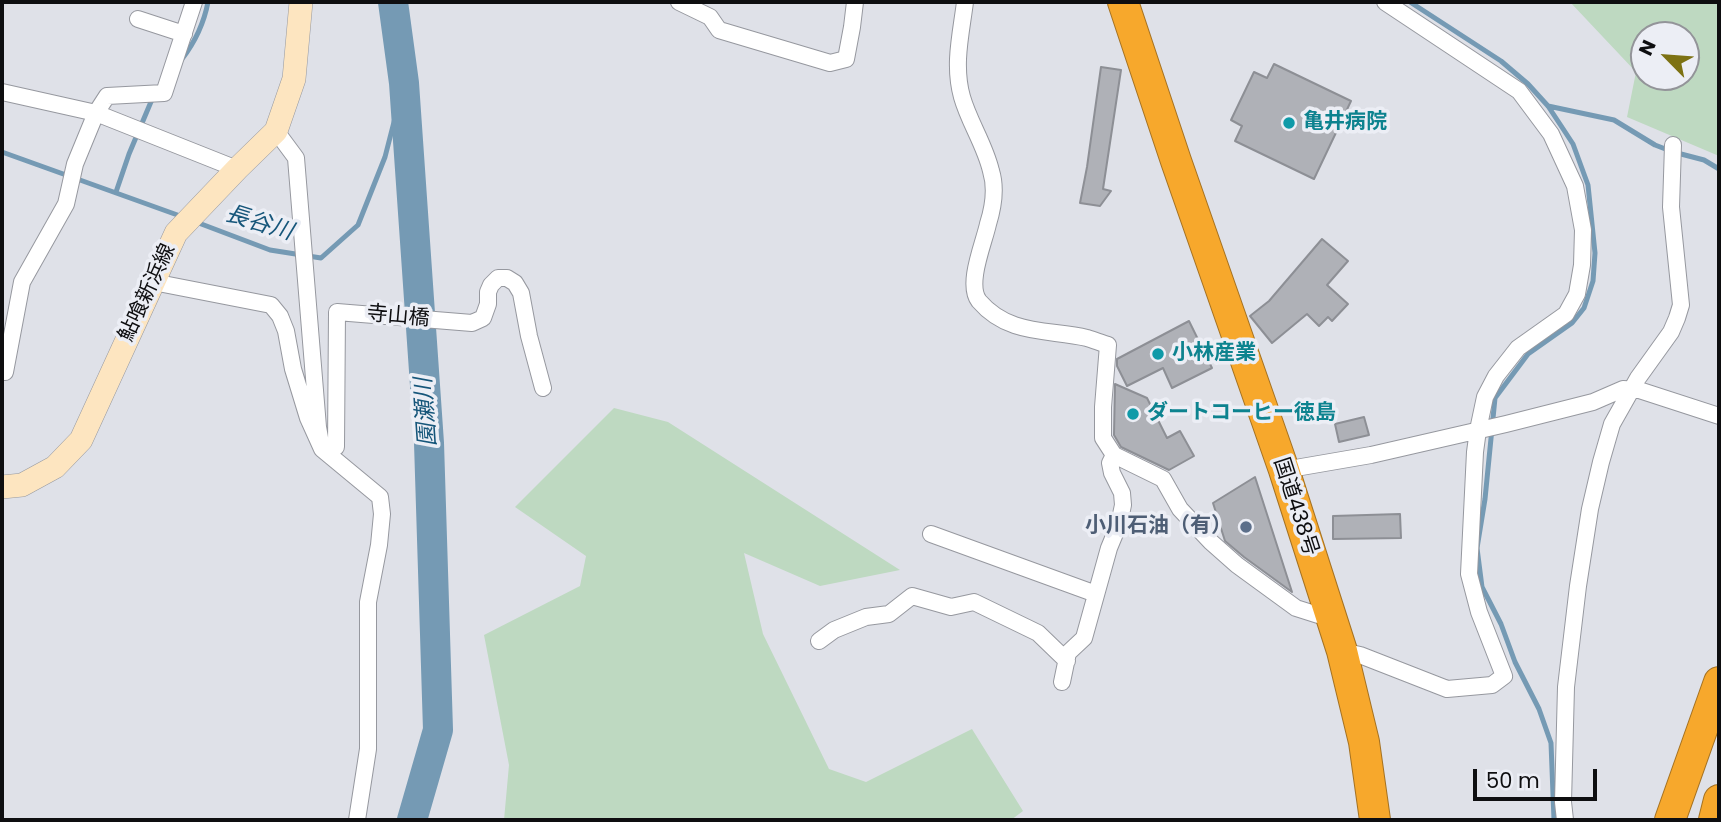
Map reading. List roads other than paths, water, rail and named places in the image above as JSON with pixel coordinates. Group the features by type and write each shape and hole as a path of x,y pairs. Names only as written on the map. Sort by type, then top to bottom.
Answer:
{"highway":[{"name":"国道438号","path":"1123,2 1284,470 1342,652 1364,742 1375,820"},
{"path":"1670,820 1719,682"},
{"path":"1714,820 1719,800"}],"main road":[{"name":"鮎喰新浜線","path":"2,487 22,485 55,467 81,440 176,233 276,131 295,79 300,2"}],"street":[{"path":"2,372 5,372 22,282 66,204 75,164 96,113 107,96 164,93 194,2"},
{"path":"679,2 710,17 719,30 830,63 846,60 855,2"},
{"path":"965,2 957,59 958,79 994,185 989,222 976,271 974,289 978,299 996,316 1015,325 1035,331 1088,338 1108,345 1103,438 1114,455 1163,479 1180,509 1237,565 1296,608 1318,615 1329,615"},
{"path":"1342,652 1360,655 1447,689 1492,685 1504,676 1479,612 1469,573 1478,430 1485,397 1496,376 1518,348 1566,314 1577,294 1582,265 1583,230 1575,186 1551,134 1519,91 1385,2"},
{"path":"138,19 184,34"},
{"path":"2,92 96,113 237,169"},
{"path":"276,131 296,158 322,449"},
{"path":"1565,820 1563,802 1566,687 1590,509 1612,424 1671,332 1681,304 1671,207 1673,145"},
{"name":"寺山橋","path":"322,449 336,447 337,312 472,323 483,318 491,285 498,278 507,278 515,282 521,293 529,336 544,388"},
{"path":"153,282 271,305 280,316 286,331 293,369 308,418 322,449 380,496 382,514 379,545 369,602 368,749 357,820"},
{"path":"1284,470 1370,455 1506,424 1593,402 1623,389 1639,390 1719,416"},
{"path":"1062,682 1069,653 1084,638 1124,505 1122,493 1112,474 1110,463 1114,455"},
{"path":"930,534 1096,594"},
{"path":"819,641 834,630 866,617 889,614 912,596 951,607 974,602 1038,633 1067,661"}],"waterway":[{"path":"182,59 198,32 208,2"},
{"name":"園瀬川","path":"393,2 404,83 429,443 438,730 412,820"},
{"path":"1410,2 1501,61 1528,84 1548,106 1573,144 1588,185 1595,253 1593,281 1584,308 1572,323 1528,354 1495,398 1485,499 1477,548 1482,587 1539,709 1551,743 1554,820"},
{"name":"長谷川","path":"196,222 270,250 321,258 358,225 385,157 404,83"},
{"path":"116,192 153,97"},
{"path":"1548,106 1614,120 1668,150"},
{"name":"長谷川","path":"2,152 183,217"},
{"path":"1681,154 1704,160 1719,169"}],"place":[{"name":"亀井病院","path":"1289,123"},
{"name":"小林産業","path":"1158,354"},
{"name":"ダートコーヒー徳島","path":"1133,414"},
{"name":"小川石油（有）","path":"1246,527"}]}
